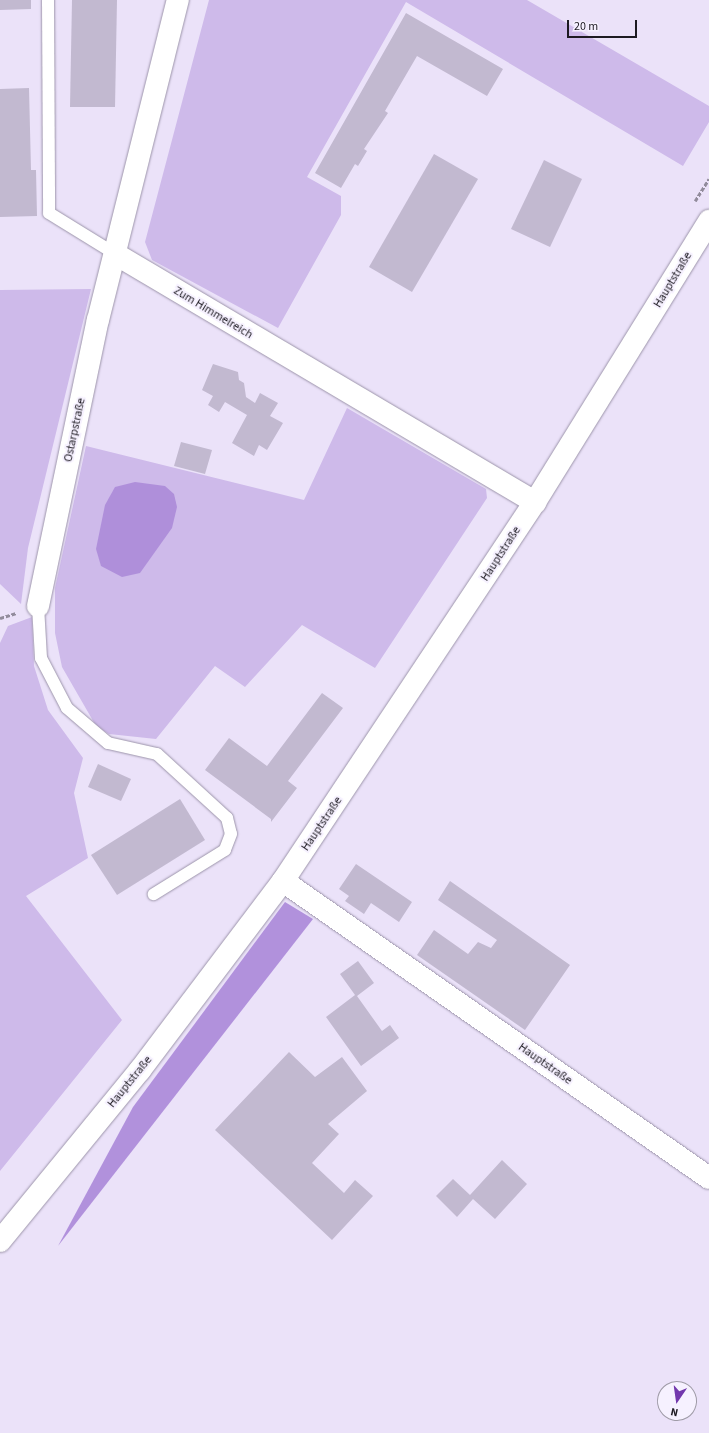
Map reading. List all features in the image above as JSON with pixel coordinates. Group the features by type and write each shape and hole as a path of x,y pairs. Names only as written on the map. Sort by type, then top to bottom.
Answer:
{"street":[{"path":"117,255 134,171 178,0"},
{"name":"Hauptstraße","path":"0,1242 140,1070 283,881 535,502 709,221"},
{"name":"Zum Himmelreich","path":"117,255 535,502"},
{"name":"Ostarpstraße","path":"38,606 98,320 117,255"},
{"name":"Hauptstraße","path":"283,881 709,1178"}],"lane":[{"path":"48,0 49,213 117,255"},
{"path":"38,606 42,658 67,708 108,743 157,754 228,818 231,834 225,850 154,894"}],"path":[{"path":"693,206 709,179"}],"shaded area":[{"path":"209,0 527,0 709,106 709,122 683,166 406,2 307,177 341,196 341,215 278,328 152,260 145,242"},
{"path":"91,289 28,548 21,604 0,584 0,290"},
{"path":"347,408 486,489 487,498 375,668 302,625 245,687 215,666 156,739 109,734 96,726 62,667 55,633 55,588 86,446 304,500"},
{"path":"135,482 165,486 174,494 177,507 172,528 140,573 122,577 101,566 96,549 105,505 115,487"},
{"path":"32,617 34,666 48,710 83,758 74,793 88,858 26,896 122,1020 0,1171 0,643 8,626"},
{"path":"285,902 313,919 58,1246 133,1107"}],"building":[{"path":"0,0 31,0 31,9 0,10"},
{"path":"72,0 117,0 115,107 70,107"},
{"path":"406,13 503,69 487,96 417,56 385,111 388,113 364,149 367,151 358,166 355,164 341,188 315,173"},
{"path":"29,88 31,170 36,170 37,216 0,217 0,89"},
{"path":"434,154 478,179 412,292 369,267"},
{"path":"544,160 582,179 550,247 511,229"},
{"path":"213,364 238,372 239,380 244,383 246,397 255,403 260,393 278,403 270,416 283,423 267,450 259,445 254,456 232,443 247,415 225,402 219,412 208,405 213,396 202,390"},
{"path":"181,442 212,450 205,474 174,466"},
{"path":"322,693 343,708 288,781 297,788 271,822 271,819 205,770 229,738 267,766"},
{"path":"98,764 131,779 121,801 88,787"},
{"path":"180,799 205,840 117,895 91,855"},
{"path":"356,864 412,902 399,922 371,903 364,914 345,901 349,896 339,889"},
{"path":"450,881 570,965 525,1030 417,955 434,930 468,954 478,942 491,948 497,940 438,900"},
{"path":"358,961 374,983 357,996 382,1031 390,1025 399,1038 361,1066 326,1017 355,995 340,974"},
{"path":"289,1052 315,1077 342,1057 367,1091 328,1124 339,1134 312,1163 344,1193 355,1180 373,1196 332,1240 215,1130"},
{"path":"502,1160 527,1184 495,1219 473,1199 457,1217 436,1196 453,1179 470,1195"}]}
